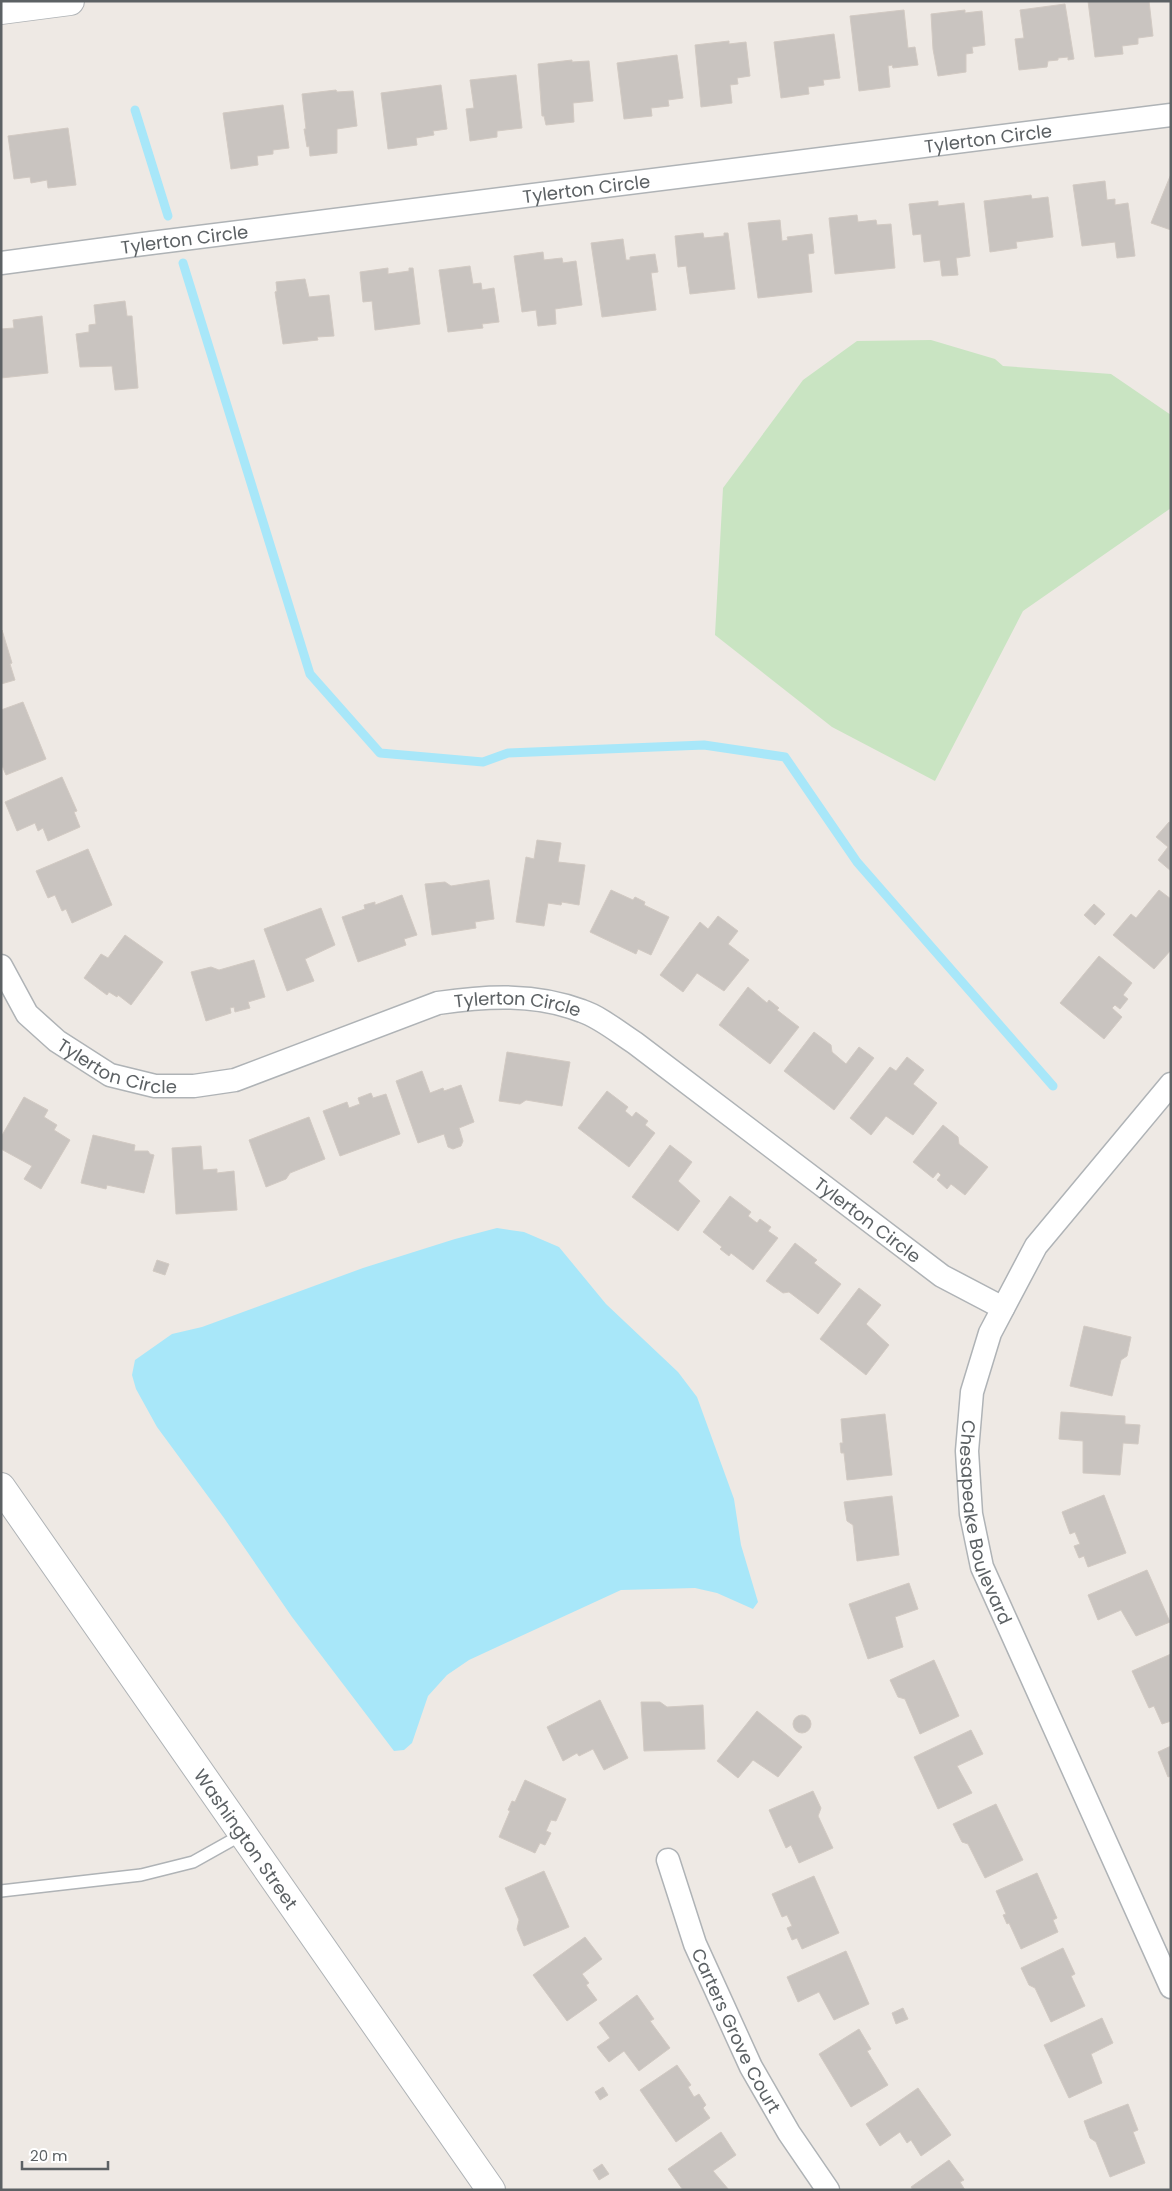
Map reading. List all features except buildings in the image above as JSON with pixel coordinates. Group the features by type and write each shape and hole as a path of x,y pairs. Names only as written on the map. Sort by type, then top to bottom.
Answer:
{"main road":[{"path":"1,10 70,1"},
{"name":"Washington Street","path":"1,1486 491,2190"}],"street":[{"name":"Tylerton Circle","path":"1,263 1171,115"},
{"name":"Tylerton Circle","path":"1,966 27,1014 57,1041 110,1076 155,1086 194,1086 235,1080 438,1003 474,998 531,997 583,1011 634,1043 942,1276 1003,1308"},
{"name":"Chesapeake Boulevard","path":"1171,1084 1036,1246 990,1333 972,1392 967,1451 971,1514 982,1567 1171,1987"},
{"name":"Carters Grove Court","path":"668,1860 695,1944 751,2067 789,2133 828,2190"}],"lane":[{"path":"1,1891 141,1874 193,1862 243,1834"}],"green space":[{"path":"931,340 995,359 1003,366 1111,374 1171,415 1171,508 1023,611 935,781 832,727 715,635 723,488 803,380 857,341"}],"water":[{"path":"497,1228 524,1232 559,1247 606,1304 678,1372 697,1397 734,1499 741,1545 758,1602 753,1609 717,1593 695,1588 621,1590 469,1660 447,1675 428,1696 412,1743 404,1750 394,1751 292,1617 224,1518 157,1427 136,1389 132,1375 135,1360 172,1334 202,1327 363,1268"}],"waterway":[{"path":"135,110 168,216"},
{"path":"183,263 310,674 380,753 483,762 508,753 704,745 785,757 857,862 1053,1086"}]}
